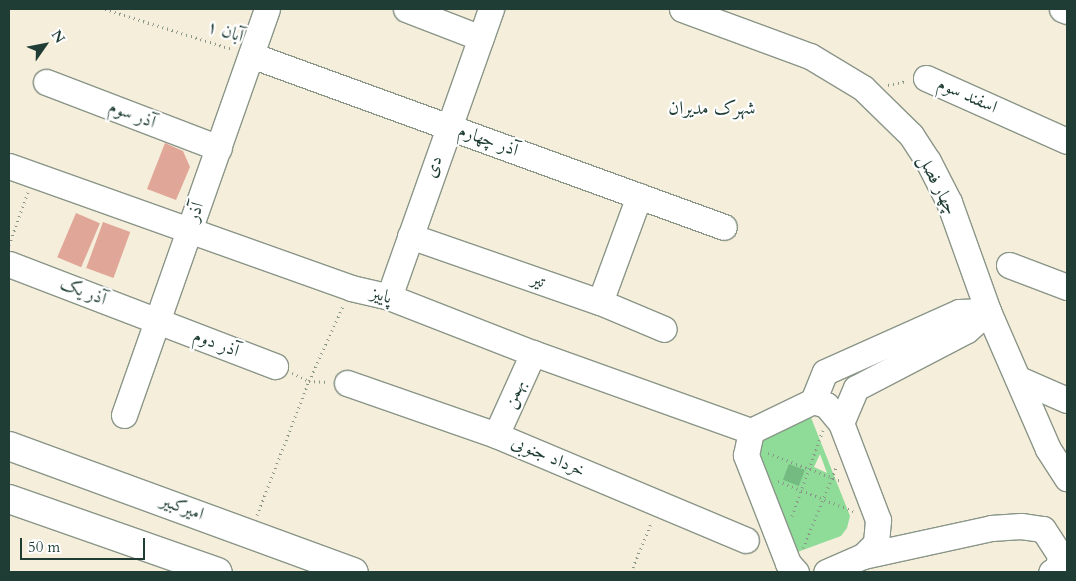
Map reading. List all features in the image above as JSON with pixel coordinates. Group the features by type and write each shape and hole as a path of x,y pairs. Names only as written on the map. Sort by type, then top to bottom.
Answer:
{"main road":[{"name":"امیرکبیر","path":"9,446 251,532 339,569"},
{"path":"9,498 172,564 218,572"}],"street":[{"name":"آذر","path":"124,415 268,9"},
{"path":"406,9 481,38"},
{"name":"دی","path":"389,297 491,9"},
{"name":"چهار فصل","path":"682,9 810,56 863,88 910,135 928,161 949,202 988,311 1020,380 1048,449 1067,478"},
{"path":"1062,9 1067,11"},
{"name":"آذر چهارم","path":"251,55 724,227"},
{"name":"اسفند سوم","path":"926,78 1067,141"},
{"name":"آذر سوم","path":"46,82 219,148"},
{"name":"پاییز","path":"9,166 351,288 389,297 758,438"},
{"path":"600,302 639,196"},
{"name":"تیر","path":"410,236 600,302 664,329"},
{"name":"آذر یک","path":"9,264 157,321"},
{"path":"1009,265 1067,287"},
{"path":"796,559 746,455 758,438 813,400 825,372 959,312 988,311"},
{"path":"833,423 856,388 967,330 988,311"},
{"name":"آذر دوم","path":"157,321 275,366"},
{"name":"بهمن","path":"496,435 533,353"},
{"path":"1020,380 1067,400"},
{"name":"خرداد جنوبی","path":"347,383 496,435 746,540"},
{"path":"813,400 826,405 876,543 863,556"},
{"path":"867,516 920,544"},
{"path":"826,572 863,556 991,528 1021,526 1043,530 1061,557 1056,570 1051,572"}],"path":[{"name":"آبان ۱","path":"105,9 251,55"},
{"name":"اسفند سوم","path":"863,88 926,78"},
{"path":"9,247 34,175"},
{"path":"251,532 308,381 351,288"},
{"path":"275,366 308,381 347,383"},
{"path":"787,514 790,522 809,469 833,423"},
{"path":"758,438 768,461"},
{"path":"765,452 846,483"},
{"path":"796,559 838,463"},
{"path":"778,488 775,480 867,516"},
{"path":"631,572 659,504"}],"green space":[{"path":"810,415 850,516 847,528 841,536 792,554 741,431","holes":["820,454 827,473 814,467"]},
{"path":"789,464 805,470 799,486 783,480"}],"building":[{"path":"165,143 183,151 190,167 176,200 147,189"},
{"path":"76,213 100,223 81,267 57,257"},
{"path":"103,222 130,232 113,278 86,268"}],"district":[{"name":"شهرک مدیران","path":"712,109"}]}
